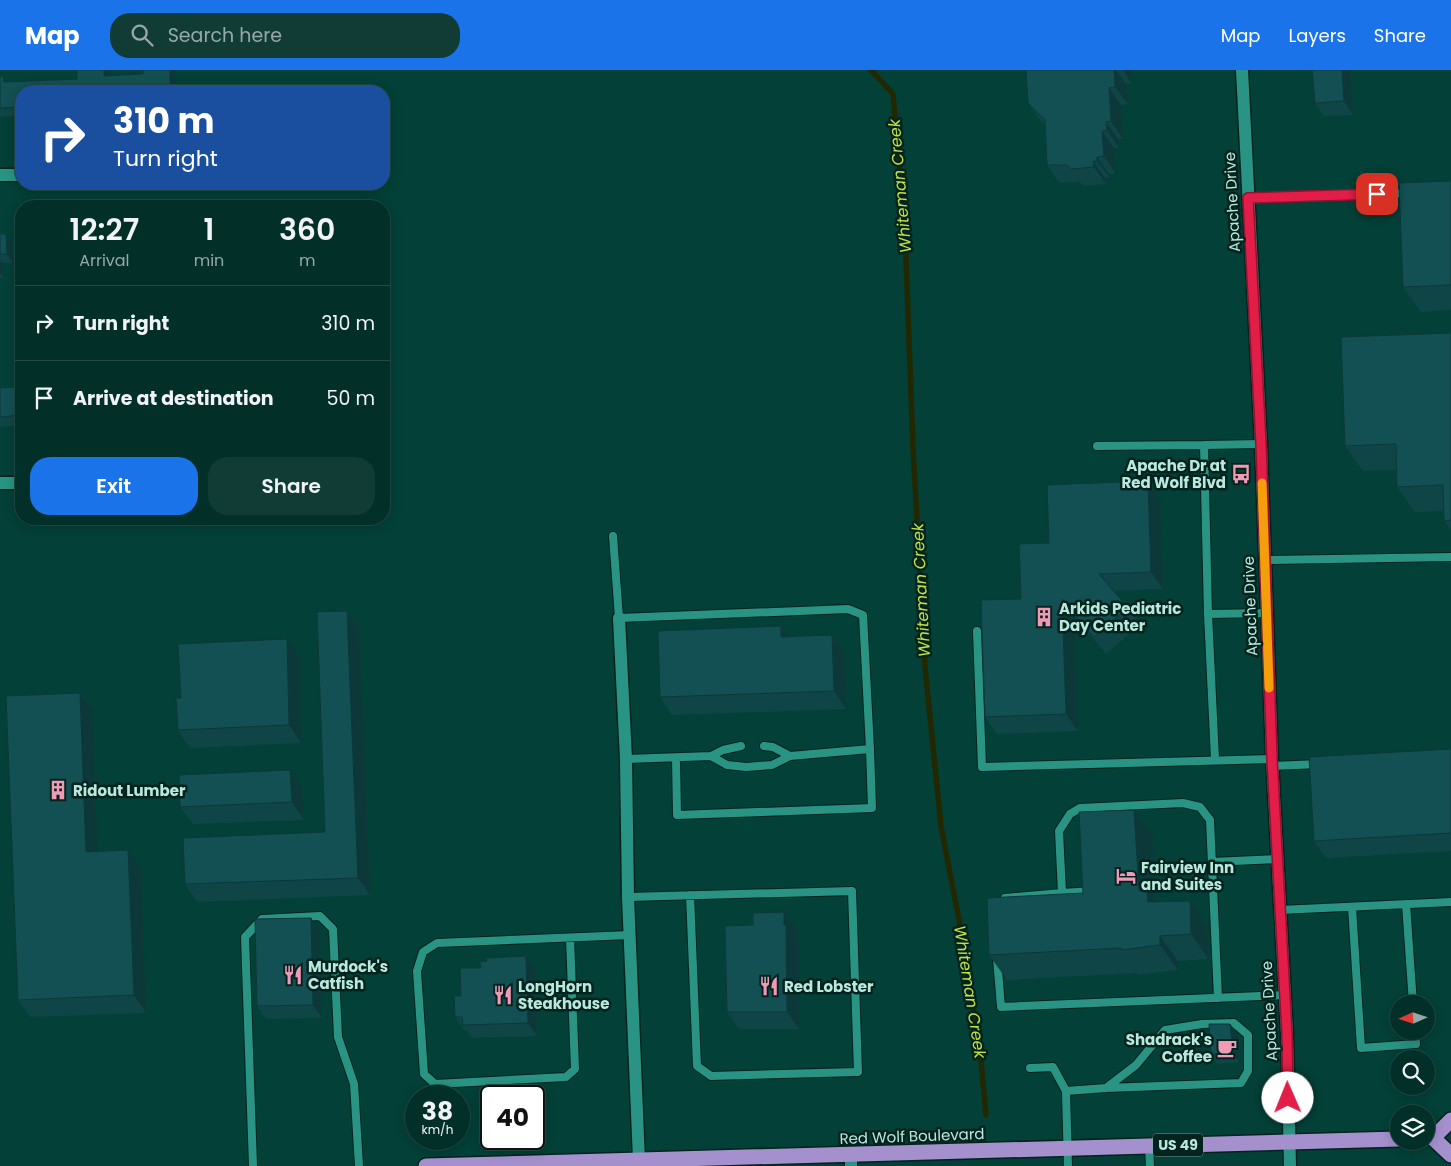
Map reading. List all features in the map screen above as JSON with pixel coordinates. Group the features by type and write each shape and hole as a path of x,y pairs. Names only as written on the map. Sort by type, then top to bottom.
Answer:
{"highway":[{"path":"1435,1134 1451,1120"},
{"path":"1435,1138 1451,1138"},
{"name":"Red Wolf Boulevard","path":"426,1166 530,1165 639,1160 755,1162 851,1160 1068,1149 1390,1139"},
{"path":"1435,1142 1451,1155"}],"street":[{"name":"Apache Drive","path":"1242,70 1261,444 1272,763 1287,1034 1290,1166"},
{"path":"0,176 15,175"},
{"path":"0,483 15,483"},
{"path":"619,618 626,758 628,897 639,1160"}],"lane":[{"path":"1248,198 1422,192"},
{"path":"1097,446 1261,444"},
{"path":"1204,446 1208,614 1215,759"},
{"path":"613,536 619,618 848,609 863,615 872,808 677,814 676,758"},
{"path":"1265,560 1451,556"},
{"path":"1208,614 1267,613"},
{"path":"977,631 982,767 1215,759 1272,763 1328,763"},
{"path":"626,758 711,756 723,750 741,746"},
{"path":"764,746 773,747 790,756"},
{"path":"711,756 728,765 746,767 772,765 790,756 870,749"},
{"path":"1062,893 1059,831 1070,814 1080,808 1183,803 1200,807 1210,820 1218,998"},
{"path":"1089,808 1090,817"},
{"path":"1212,862 1277,859"},
{"path":"1000,905 1006,898 1093,891 1092,882"},
{"path":"628,897 690,895 852,891 858,1072 711,1076 697,1066 690,895"},
{"path":"1280,910 1451,902"},
{"path":"1406,904 1412,995"},
{"path":"1352,907 1361,1048 1416,1044 1416,1040"},
{"path":"253,1166 245,937 262,918 320,916 333,928 338,1037 354,1084 359,1166"},
{"path":"570,938 575,1070 566,1077 435,1084 424,1074 417,971 422,952 437,943 630,935"},
{"path":"997,950 1001,1007 1285,995"},
{"path":"1066,1091 1241,1083 1248,1071 1248,1035 1234,1023 1202,1024 1165,1030 1136,1065 1106,1088"},
{"path":"1030,1068 1053,1067 1066,1091 1068,1166"},
{"path":"1149,1146 1150,1166"}],"building":[{"path":"77,70 104,70 104,76 143,74 143,70 170,70 170,85 15,85 15,107 0,108 0,76 3,76 4,82 77,79"},
{"path":"1026,70 1114,70 1115,87 1109,88 1111,121 1106,122 1107,130 1102,131 1104,156 1097,157 1097,161 1093,161 1094,167 1071,169 1067,165 1047,165 1045,120 1028,103"},
{"path":"1312,70 1342,70 1344,101 1315,103"},
{"path":"1451,181 1451,285 1403,287 1399,183"},
{"path":"0,234 6,234 7,254 0,254"},
{"path":"1451,333 1451,520 1444,521 1443,485 1397,487 1396,444 1345,446 1341,337"},
{"path":"15,387 15,416 0,417 0,388"},
{"name":"Arkids Pediatric Day Center","path":"1148,481 1151,572 1099,574 1128,608 1094,637 1062,599 1066,714 985,717 981,600 1021,599 1019,544 1049,543 1047,485"},
{"path":"347,611 358,878 185,884 183,838 325,832 317,612"},
{"path":"781,626 781,637 832,635 834,691 660,697 658,631"},
{"path":"287,639 289,725 178,730 176,698 181,698 178,644"},
{"name":"Ridout Lumber","path":"80,693 86,852 128,850 134,995 18,1000 6,696"},
{"path":"1451,749 1451,833 1314,841 1309,757"},
{"path":"290,770 292,802 180,807 179,775"},
{"path":"1134,810 1139,891 1147,891 1148,902 1190,901 1191,934 1160,936 1160,945 1121,950 1121,948 989,955 987,898 1083,893 1079,812"},
{"name":"Red Lobster","path":"784,912 784,925 786,925 787,1012 727,1012 725,926 753,925 753,913"},
{"name":"Murdock's Catfish","path":"311,918 313,1005 257,1006 255,919"},
{"name":"LongHorn Steakhouse","path":"526,956 528,1023 463,1025 462,1017 455,1017 454,996 461,996 460,968 481,968 480,962 487,961 486,958"},
{"path":"1209,1024 1230,1024 1233,1053 1211,1055"}],"waterway":[{"name":"Whiteman Creek","path":"871,70 893,94 905,230 913,448 925,667 941,826 960,925 980,1050 986,1115"}],"slow traffic":[{"path":"1262,483 1269,688"}],"place":[{"name":"Apache Dr at Red Wolf Blvd","path":"1241,474"},
{"name":"Arkids Pediatric Day Center","path":"1044,617"},
{"name":"Ridout Lumber","path":"58,790"},
{"name":"Fairview Inn and Suites","path":"1126,876"},
{"name":"Murdock's Catfish","path":"293,975"},
{"name":"Red Lobster","path":"769,986"},
{"name":"LongHorn Steakhouse","path":"503,995"},
{"name":"Shadrack's Coffee","path":"1227,1048"}],"route":[{"path":"1288,1098 1287,1034 1272,759 1261,444 1248,198 1377,194"}]}
